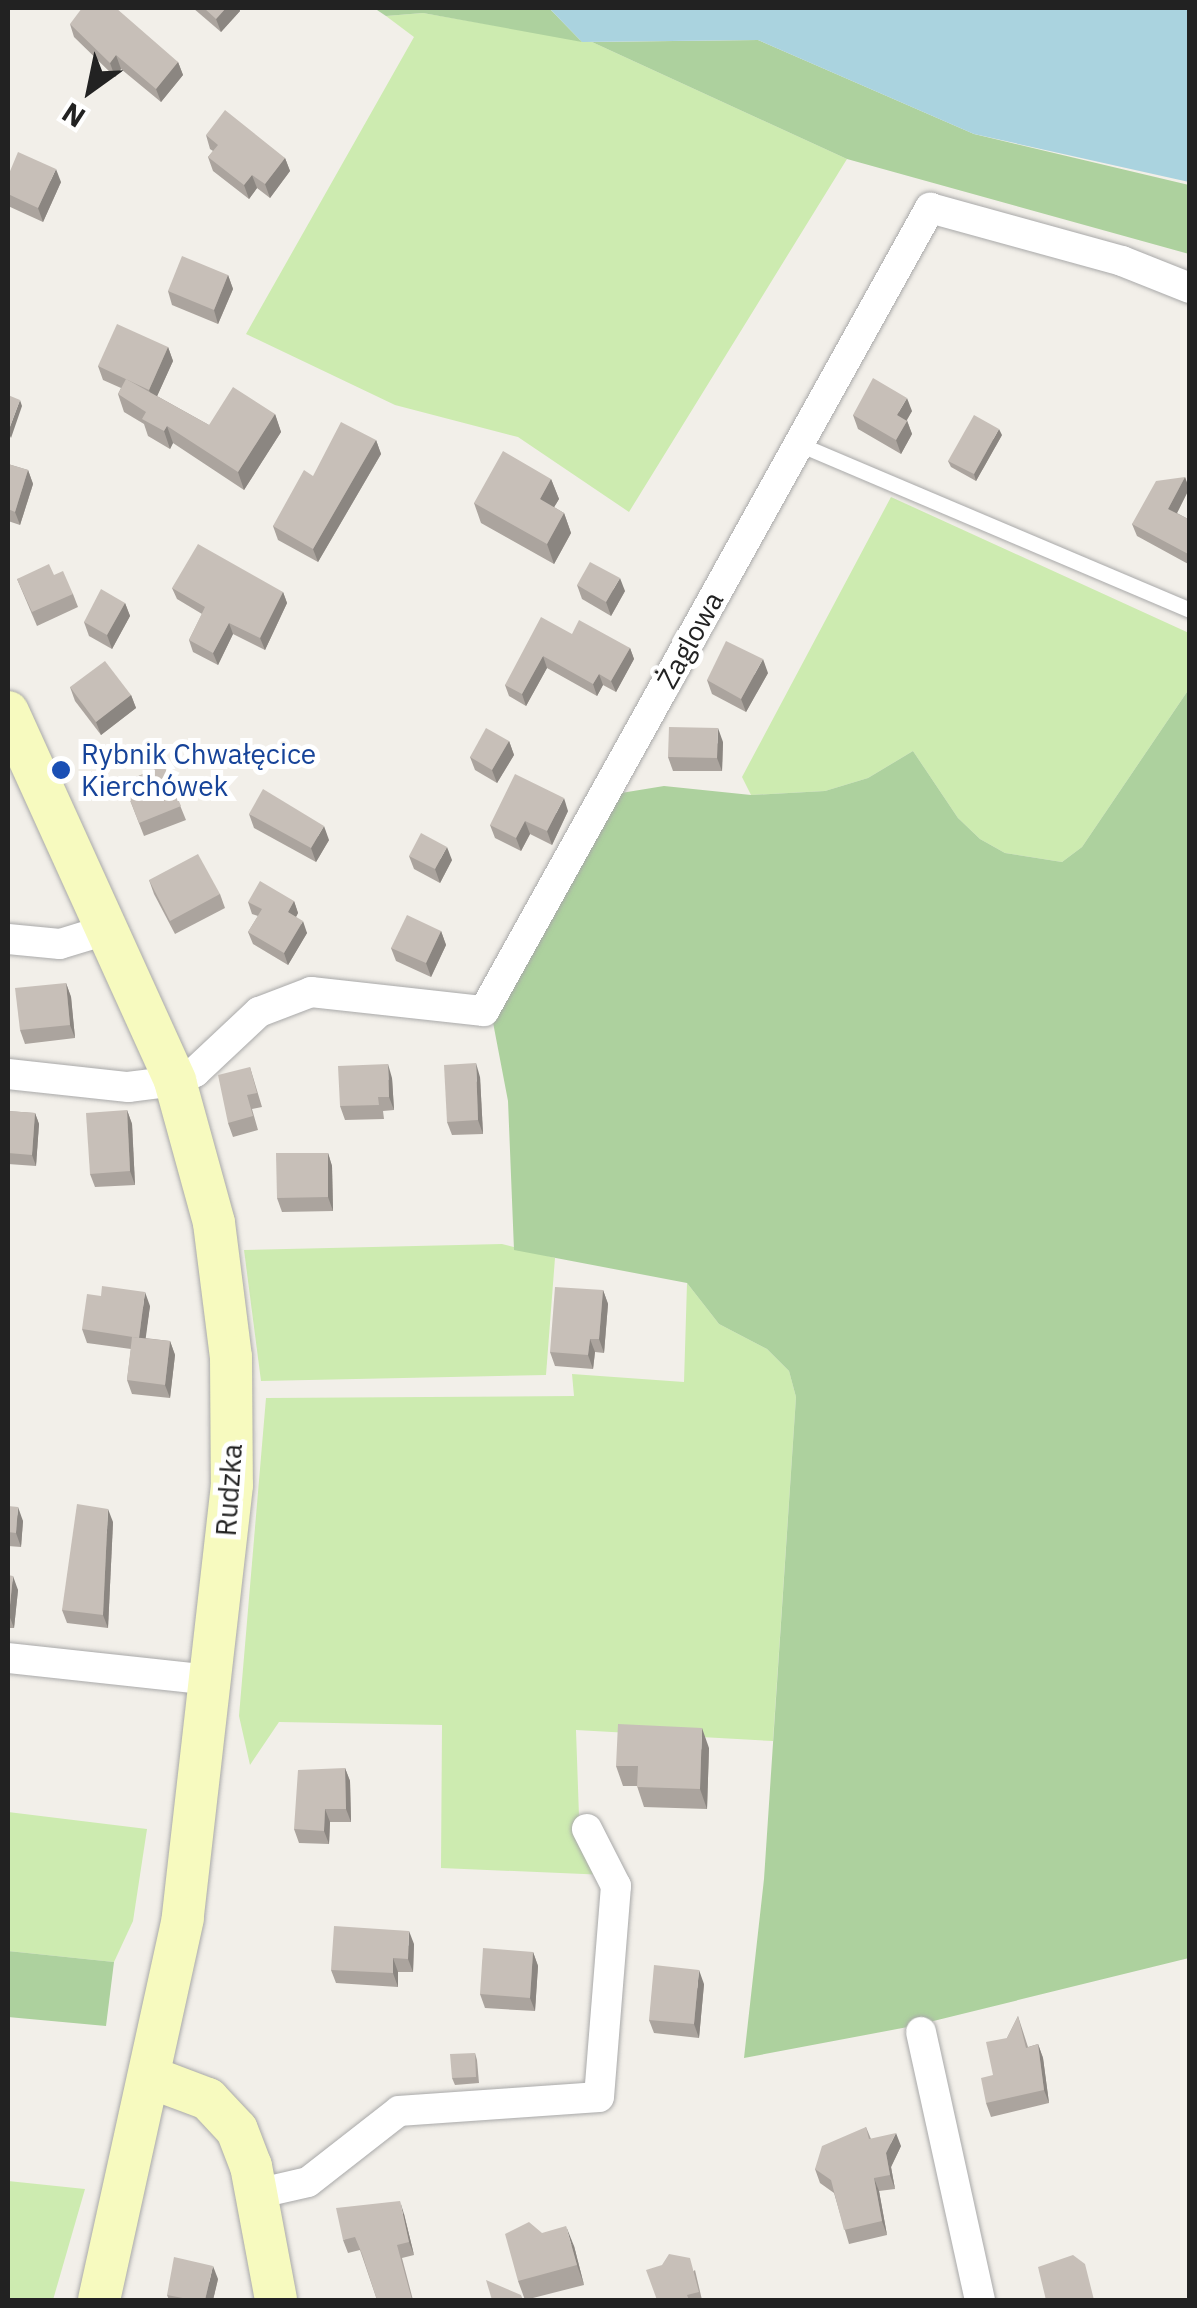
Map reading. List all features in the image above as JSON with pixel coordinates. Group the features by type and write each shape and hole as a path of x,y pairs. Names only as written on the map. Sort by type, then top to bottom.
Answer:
{"main road":[{"name":"Rudzka","path":"8,712 175,1081 214,1223 231,1357 232,1485 183,1918 152,2078 99,2300"},
{"path":"152,2078 220,2107 242,2140 276,2300"}],"street":[{"name":"Żaglowa","path":"175,1081 196,1072 260,1012 284,998 311,992 369,995 484,1012 930,208 1122,261 1190,288"},
{"path":"8,939 60,944 109,929"},
{"path":"8,1074 128,1087 175,1081"},
{"path":"8,1658 211,1680"},
{"path":"256,2194 308,2182 399,2111 598,2097 616,1886 587,1830"},
{"path":"922,2032 980,2300"}],"lane":[{"path":"799,444 1190,610"}],"green space":[{"path":"374,8 549,8 582,42 423,13 386,16"},
{"path":"423,13 592,42 847,159 629,512 518,437 395,405 246,334 414,37 386,16"},
{"path":"758,40 974,134 1189,185 1189,254 847,159 592,42"},
{"path":"891,497 1189,633 1189,689 1082,847 1062,862 1005,853 980,839 958,818 913,751 868,778 825,791 751,795 742,777"},
{"path":"1189,689 1189,1958 913,2026 744,2058 764,1879 796,1397 789,1371 767,1349 719,1324 687,1283 514,1250 508,1101 491,1012 615,794 664,786 751,795 825,791 868,778 913,751 958,818 980,839 1005,853 1062,862 1082,847"},
{"path":"502,1244 555,1258 546,1375 261,1381 244,1250"},
{"path":"687,1283 719,1324 767,1349 789,1371 796,1397 773,1741 576,1730 580,1845 607,1875 441,1868 442,1725 279,1722 250,1765 239,1716 266,1398 574,1396 572,1374 684,1382"},
{"path":"8,1812 147,1829 133,1921 114,1962 8,1951"},
{"path":"8,1951 114,1962 106,2026 8,2017"},
{"path":"8,2181 85,2189 53,2300 8,2300"}],"water":[{"path":"549,8 1189,8 1189,182 974,134 758,40 582,42"}],"building":[{"path":"82,8 116,8 178,62 156,89 116,55 110,63 70,24"},
{"path":"204,8 226,8 216,19"},
{"path":"225,110 285,158 265,184 252,175 244,185 208,157 218,145 206,135"},
{"path":"18,152 56,169 38,208 8,194 8,176"},
{"path":"182,256 228,275 214,310 168,291"},
{"path":"117,324 168,347 149,390 98,366"},
{"path":"873,378 907,398 897,415 907,421 896,440 853,415"},
{"path":"126,379 209,425 233,387 275,414 238,472 167,426 164,431 142,419 146,412 118,394"},
{"path":"8,395 20,400 8,432"},
{"path":"974,415 999,429 974,474 948,461"},
{"path":"341,422 376,440 313,549 273,526 304,470 313,476"},
{"path":"503,451 551,479 540,499 564,513 547,544 474,503"},
{"path":"8,464 28,470 15,512 8,509"},
{"path":"1185,477 1168,509 1190,520 1190,555 1132,524 1156,481"},
{"path":"198,544 283,592 260,638 229,623 213,653 189,640 205,607 172,588"},
{"path":"590,562 620,578 606,602 577,585"},
{"path":"49,564 54,575 63,571 73,594 32,612 17,579"},
{"path":"101,589 125,603 107,635 84,622"},
{"path":"541,617 572,634 579,620 630,648 611,681 599,674 593,684 543,656 522,694 505,685"},
{"path":"726,641 763,659 741,699 707,680"},
{"path":"105,661 131,695 96,722 70,687"},
{"path":"669,727 718,728 717,758 668,757"},
{"path":"486,728 509,741 492,770 470,757"},
{"path":"164,766 181,806 139,823 123,782"},
{"path":"515,774 564,798 547,831 525,821 516,838 490,825"},
{"path":"263,789 324,826 311,848 249,814"},
{"path":"421,833 447,847 435,869 409,856"},
{"path":"198,854 220,894 170,921 149,880"},
{"path":"260,881 294,901 288,912 303,921 284,953 248,932 262,909 248,902"},
{"path":"407,915 441,931 426,963 391,948"},
{"path":"66,983 70,1025 20,1030 15,988"},
{"path":"476,1063 478,1120 447,1122 444,1065"},
{"path":"388,1064 389,1097 378,1097 379,1105 340,1106 338,1066"},
{"path":"250,1067 257,1093 247,1095 253,1116 228,1123 218,1075"},
{"path":"127,1110 130,1171 90,1174 86,1113"},
{"path":"8,1111 35,1113 32,1155 8,1153"},
{"path":"276,1153 328,1153 328,1197 277,1198"},
{"path":"102,1286 145,1292 139,1338 82,1329 87,1294 101,1296"},
{"path":"555,1287 603,1290 599,1339 590,1339 588,1355 550,1352"},
{"path":"132,1337 170,1341 165,1385 127,1380"},
{"path":"77,1504 108,1509 103,1615 62,1610"},
{"path":"8,1506 18,1507 16,1533 8,1532"},
{"path":"8,1575 13,1576 9,1615 8,1615"},
{"path":"618,1724 702,1728 700,1789 637,1787 638,1766 616,1766"},
{"path":"345,1768 346,1809 325,1809 324,1831 294,1829 298,1770"},
{"path":"334,1926 409,1931 408,1959 393,1958 393,1973 331,1970"},
{"path":"483,1948 533,1952 530,1998 480,1994"},
{"path":"654,1965 699,1970 694,2024 649,2020"},
{"path":"1018,2016 1026,2048 1038,2044 1044,2090 986,2103 981,2078 993,2075 986,2042 1007,2038"},
{"path":"475,2053 476,2077 452,2078 450,2054"},
{"path":"866,2127 869,2139 896,2133 886,2153 890,2175 874,2178 882,2221 844,2230 831,2180 815,2169 822,2146"},
{"path":"400,2201 409,2242 397,2245 412,2300 377,2300 355,2237 343,2240 336,2208"},
{"path":"529,2222 542,2233 566,2226 577,2265 518,2281 505,2234"},
{"path":"669,2254 690,2258 699,2292 687,2295 689,2300 657,2300 646,2270 662,2265"},
{"path":"1073,2255 1085,2264 1094,2300 1046,2300 1038,2267"},
{"path":"174,2257 213,2266 205,2300 167,2295"},
{"path":"486,2280 521,2295 523,2300 492,2300"}],"place":[{"name":"Rybnik Chwałęcice Kierchówek","path":"61,770"}]}
